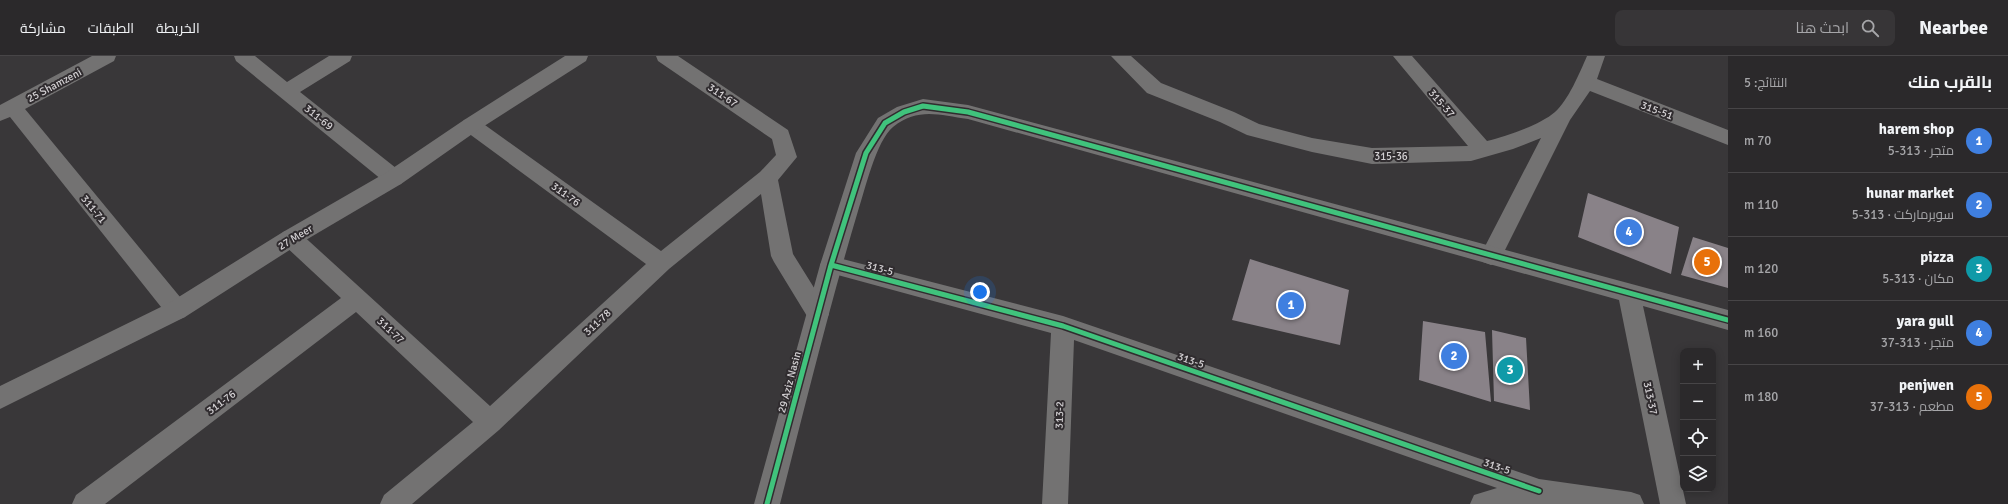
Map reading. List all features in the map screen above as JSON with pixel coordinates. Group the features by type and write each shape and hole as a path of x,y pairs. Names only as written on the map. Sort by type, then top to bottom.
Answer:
{"street":[{"name":"25 Shamzeni","path":"6,110 107,56"},
{"name":"311-69","path":"243,56 394,178"},
{"path":"286,91 343,56"},
{"name":"27 Meer","path":"0,398 176,310 291,238 394,178 471,125 579,56"},
{"name":"311-67","path":"665,56 781,135"},
{"name":"315-36","path":"1120,56 1154,88 1227,117 1254,130 1312,145 1372,156 1440,155 1483,150 1506,144 1534,133 1562,117 1586,82 1596,56"},
{"name":"315-37","path":"1402,56 1483,150"},
{"name":"315-51","path":"1586,82 1728,138"},
{"name":"29 Aziz Nasin","path":"766,504 831,266 866,153 885,123 904,112 923,106 968,112 1728,320"},
{"name":"311-71","path":"6,110 176,310"},
{"path":"1491,256 1562,117"},
{"name":"311-76","path":"471,125 661,263"},
{"name":"311-78","path":"393,504 490,422 661,263 767,178 786,157 781,135"},
{"path":"767,178 772,196 782,256 818,314"},
{"name":"311-77","path":"291,238 490,422"},
{"name":"313-5","path":"831,266 1063,326 1539,491"},
{"name":"313-37","path":"1628,292 1673,504"},
{"name":"311-76","path":"85,504 357,299"},
{"name":"313-2","path":"1056,504 1063,326"},
{"path":"1483,504 1539,491 1631,504"}],"building":[{"path":"1588,193 1679,227 1671,274 1578,237"},
{"path":"1693,237 1728,248 1728,288 1681,275"},
{"path":"1250,259 1349,290 1340,345 1232,320"},
{"path":"1423,321 1485,332 1491,402 1419,380"},
{"path":"1492,330 1526,338 1530,410 1494,401"}],"cycle path":[{"path":"767,504 831,265 866,153 885,123 904,112 923,106 968,112 1728,320"},
{"path":"831,265 1063,326 1539,491"}],"place":[{"name":"yara gull","path":"1629,232"},
{"name":"penjwen","path":"1707,262"},
{"name":"harem shop","path":"1291,305"},
{"name":"hunar market","path":"1454,356"},
{"name":"pizza","path":"1510,370"}]}
